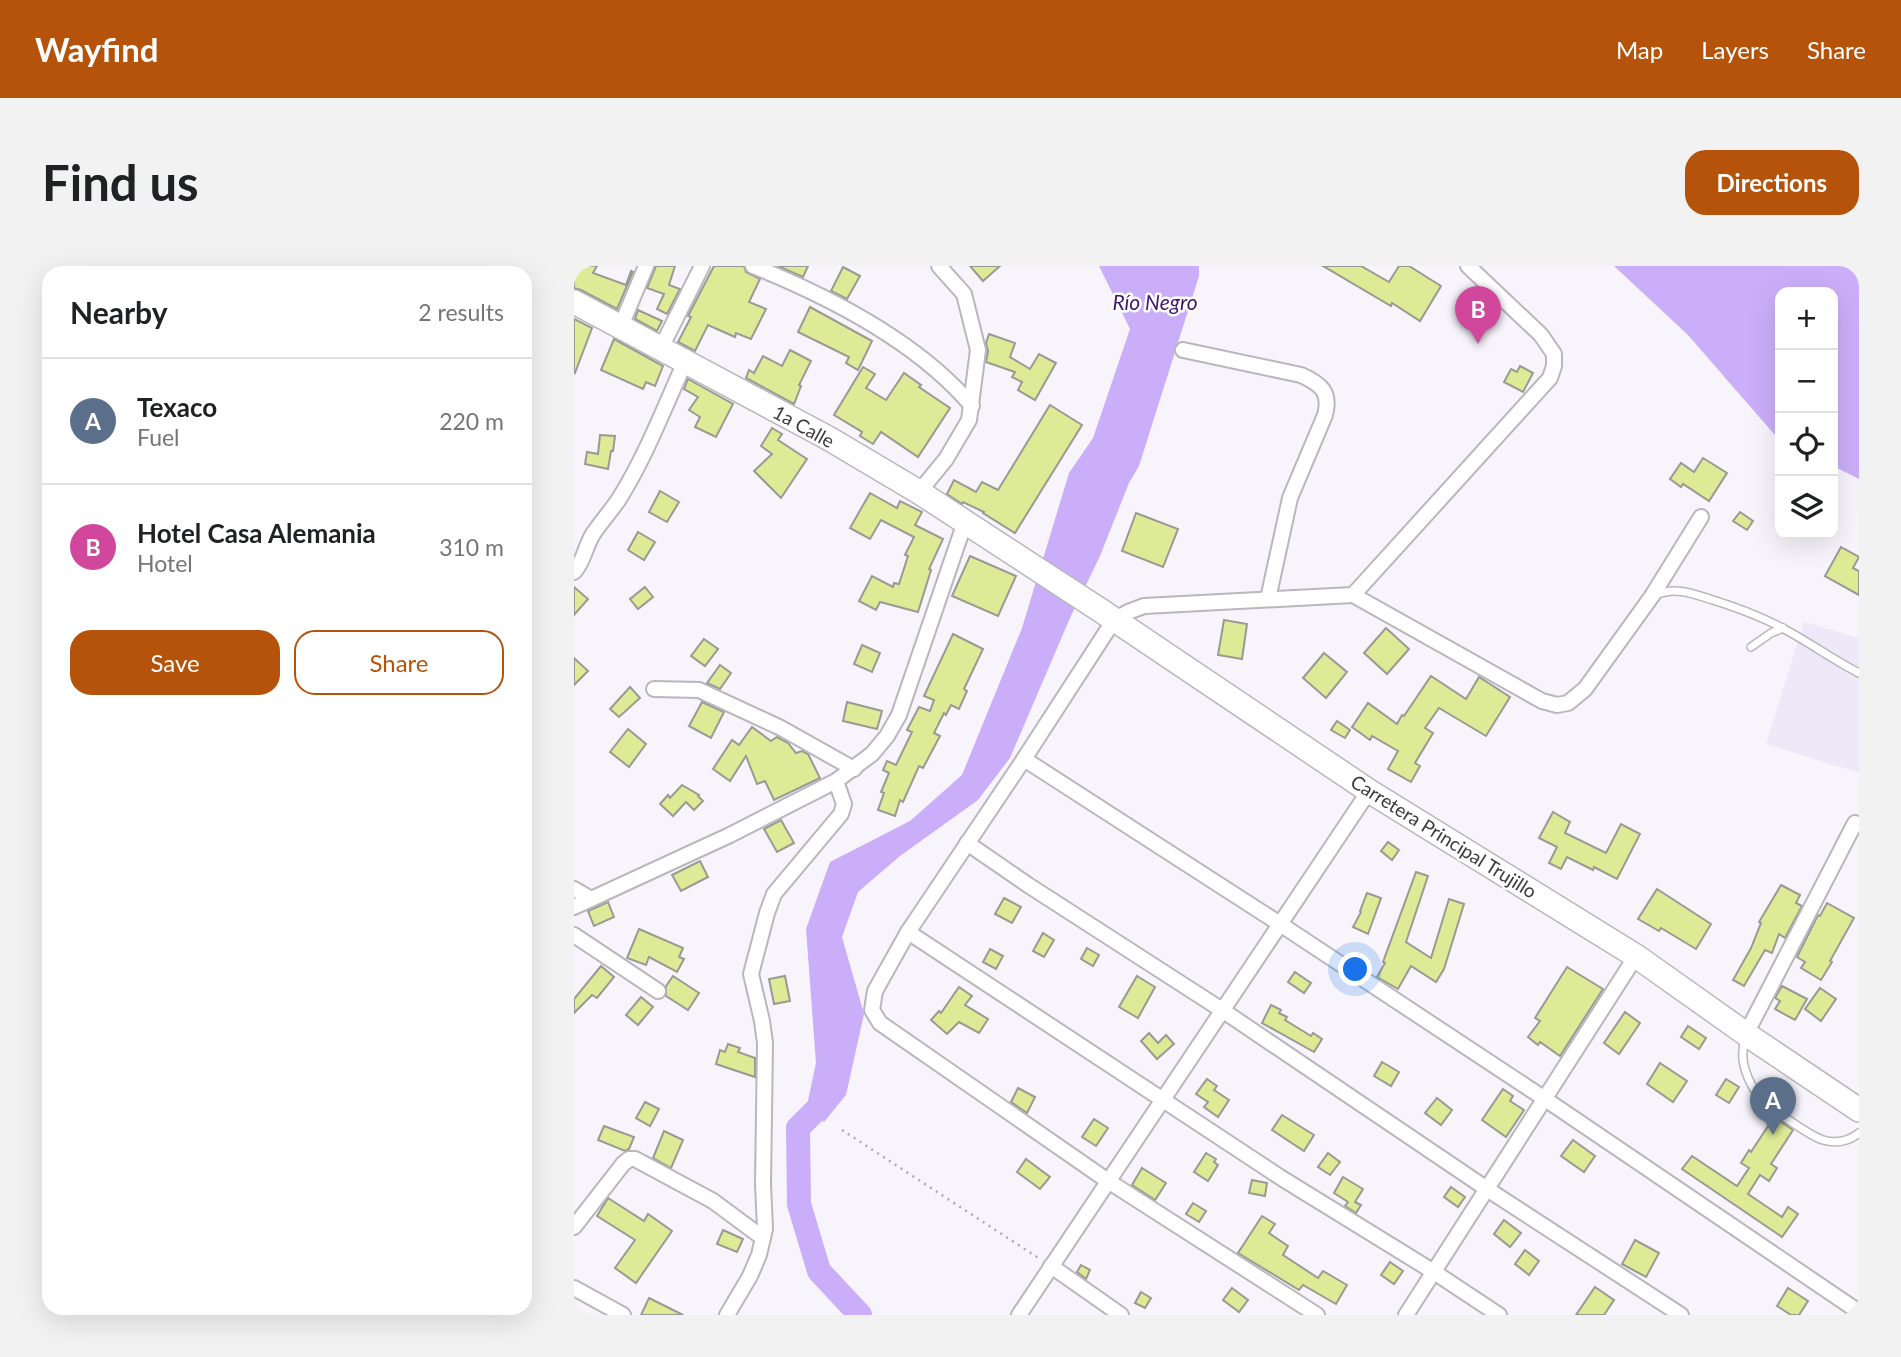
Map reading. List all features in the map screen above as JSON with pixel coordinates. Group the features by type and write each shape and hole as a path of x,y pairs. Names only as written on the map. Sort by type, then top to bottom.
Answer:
{"main road":[{"name":"1a Calle","path":"574,302 828,438 919,492 1027,564"},
{"name":"Carretera Principal Trujillo","path":"1027,564 1369,790 1636,956 1859,1110"}],"street":[{"path":"621,326 646,266"},
{"path":"661,348 702,266"},
{"path":"752,266 831,301 895,339 955,386 972,406"},
{"path":"919,492 946,459 969,420 978,350 964,295 939,266"},
{"path":"1353,595 1550,378 1554,354 1541,335 1468,266"},
{"path":"1183,349 1301,375 1314,381 1325,394 1328,403 1325,415 1290,498 1268,599"},
{"path":"574,572 582,563 584,552 593,535 618,500 649,445 685,362"},
{"path":"1317,1315 1108,1181 880,1023 872,1010 875,991 908,932 1024,759 1107,615 1129,612 1144,606 1353,595 1542,701 1557,705 1568,703 1584,689 1652,596 1701,517"},
{"path":"574,907 730,835 836,781 872,754 899,715 965,522"},
{"path":"654,689 699,690 781,728 854,769"},
{"path":"1024,759 1545,1098 1859,1312"},
{"path":"727,1315 750,1276 759,1255 765,1229 765,1043 751,974 774,894 841,814 845,804 836,781"},
{"path":"1019,1315 1369,790"},
{"path":"1746,1034 1855,823"},
{"path":"967,843 1681,1315"},
{"path":"574,889 591,899"},
{"path":"908,932 1283,1180 1499,1315"},
{"path":"574,935 658,991"},
{"path":"1406,1315 1636,956"},
{"path":"574,1227 623,1164 629,1159 635,1159 713,1201 763,1238"},
{"path":"1051,1266 1121,1315"},
{"path":"574,1288 623,1315"}],"lane":[{"path":"1652,596 1665,590 1682,590 1751,613 1783,628 1859,673"},
{"path":"1751,647 1783,628"},
{"path":"1746,1034 1741,1055 1751,1083 1761,1100 1822,1140 1850,1140 1859,1133"}],"path":[{"path":"842,1130 1051,1266"}],"shaded area":[{"path":"1804,622 1859,638 1859,773 1766,744"}],"water":[{"name":"Río Negro","path":"1099,266 1199,266 1199,276 1139,466 1129,483 1100,556 1070,618 1010,758 978,800 900,856 858,892 842,937 864,1014 846,1095 824,1122 807,1105 816,1063 806,929 830,862 910,821 962,775 1022,628 1069,473 1093,438 1130,329"},
{"path":"1614,266 1859,266 1859,479 1838,468 1838,287 1775,287 1775,434 1688,335"}],"building":[{"path":"576,266 597,266 593,273 626,285 631,271 633,272 617,309 574,288"},
{"path":"656,266 675,266 669,285 680,289 667,314 657,309 664,294 647,288"},
{"path":"714,266 744,266 746,272 760,279 749,302 766,309 751,339 736,333 735,337 708,325 695,351 678,342"},
{"path":"778,266 808,266 803,277"},
{"path":"970,266 1000,266 983,281"},
{"path":"1323,266 1361,266 1389,282 1399,266 1409,266 1441,286 1420,321"},
{"path":"843,267 860,276 847,299 831,291"},
{"path":"810,307 872,341 858,370 846,363 849,357 798,332"},
{"path":"638,310 662,321 657,331 635,319"},
{"path":"574,319 592,328 575,373 574,372"},
{"path":"989,334 1015,343 1010,357 1030,369 1039,354 1056,363 1035,400 1018,390 1022,382 1012,377 1015,372 986,362"},
{"path":"614,339 663,366 655,386 646,382 643,389 601,370"},
{"path":"790,350 811,361 799,385 801,386 794,404 746,378 749,370 754,373 763,356 782,366"},
{"path":"1520,366 1533,373 1523,392 1504,382 1511,369 1517,372"},
{"path":"863,367 875,374 866,388 886,400 904,373 950,408 918,457 881,432 873,444 860,436 862,432 834,415"},
{"path":"688,379 733,404 716,437 695,427 700,417 689,410 698,397 684,389"},
{"path":"1050,405 1082,425 1015,533 984,512 963,502 962,504 947,494 954,480 976,492 982,482 998,490"},
{"path":"772,428 782,434 778,440 807,459 781,498 754,471 772,454 761,446"},
{"path":"600,435 615,436 608,469 585,464 587,452 598,454"},
{"path":"1703,458 1727,473 1709,501 1670,479 1681,463 1694,472"},
{"path":"660,491 679,502 667,522 649,512"},
{"path":"870,493 897,508 900,501 922,512 915,525 943,539 929,569 931,570 918,612 880,602 876,610 859,601 872,576 893,587 894,583 899,584 908,556 905,555 914,537 881,520 870,539 850,528"},
{"path":"1740,512 1753,521 1747,530 1733,521"},
{"path":"1136,513 1178,529 1163,567 1122,551"},
{"path":"638,532 655,542 644,560 628,550"},
{"path":"1841,547 1859,557 1853,568 1859,571 1859,595 1825,576"},
{"path":"970,556 1016,576 998,616 952,596"},
{"path":"574,587 588,599 574,615"},
{"path":"645,587 653,597 638,609 630,599"},
{"path":"1224,620 1247,624 1242,659 1218,655"},
{"path":"1386,628 1409,649 1387,674 1364,653"},
{"path":"953,634 983,649 964,689 967,691 959,709 951,705 946,715 944,713 934,733 940,736 923,768 919,766 903,802 900,800 895,816 878,810 884,793 881,792 889,773 883,770 887,761 896,765 912,732 907,730 919,707 930,711 934,700 924,696"},
{"path":"704,639 718,649 705,666 691,656"},
{"path":"862,645 880,653 872,672 854,664"},
{"path":"1324,653 1347,672 1326,698 1303,678"},
{"path":"574,658 588,671 574,685"},
{"path":"720,665 731,673 720,689 707,683"},
{"path":"1431,676 1466,699 1479,677 1510,697 1486,736 1439,708 1425,728 1433,733 1415,763 1420,766 1411,782 1388,769 1398,751 1372,736 1370,740 1352,727 1368,703 1397,724"},
{"path":"630,687 640,698 619,717 610,709"},
{"path":"702,702 724,712 711,738 689,726"},
{"path":"847,702 882,711 877,729 843,721"},
{"path":"1337,721 1350,730 1345,738 1331,730"},
{"path":"752,727 771,741 777,737 788,743 796,753 802,751 808,754 820,778 774,800 765,781 757,784 746,756 730,781 713,769 732,740 739,745"},
{"path":"628,729 646,744 629,767 610,752"},
{"path":"682,785 699,795 703,801 694,810 686,802 673,816 660,804"},
{"path":"1553,812 1570,822 1565,833 1606,853 1621,824 1640,834 1617,879 1567,857 1561,869 1549,863 1557,847 1539,838"},
{"path":"781,820 794,843 777,852 764,829"},
{"path":"1388,842 1399,850 1392,860 1381,851"},
{"path":"700,861 708,877 681,891 672,875"},
{"path":"1416,872 1428,876 1406,942 1431,958 1449,899 1464,904 1444,969 1436,982 1411,966 1398,989 1377,977 1385,963 1383,962"},
{"path":"1781,885 1800,895 1796,903 1802,906 1785,938 1779,934 1772,953 1765,950 1744,986 1733,980 1751,948 1761,923 1759,922"},
{"path":"1657,889 1711,924 1696,949 1661,928 1659,931 1638,919"},
{"path":"1367,893 1381,898 1368,934 1353,927"},
{"path":"1004,898 1021,907 1012,923 995,914"},
{"path":"608,902 614,917 594,926 588,911"},
{"path":"1827,903 1854,918 1821,980 1801,968 1805,962 1797,957"},
{"path":"639,929 683,948 679,957 684,959 677,972 649,957 646,965 627,958"},
{"path":"1043,933 1054,940 1044,957 1033,951"},
{"path":"1087,948 1099,955 1093,966 1081,959"},
{"path":"990,949 1003,956 996,969 983,962"},
{"path":"601,966 614,977 597,998 592,995 574,1013 574,999"},
{"path":"1567,967 1603,989 1560,1056 1528,1037 1540,1021 1535,1018"},
{"path":"1295,972 1311,983 1304,993 1288,982"},
{"path":"673,976 699,993 688,1010 666,996 666,986"},
{"path":"785,976 790,1001 774,1004 769,979"},
{"path":"1137,976 1155,987 1138,1018 1119,1007"},
{"path":"1782,986 1807,999 1795,1020 1775,1009 1780,1001 1775,998"},
{"path":"959,987 972,996 965,1005 988,1019 979,1033 959,1022 947,1034 931,1020 939,1011 941,1013"},
{"path":"1820,988 1836,999 1821,1021 1805,1009"},
{"path":"641,997 653,1007 638,1025 626,1015"},
{"path":"1271,1005 1281,1010 1279,1013 1287,1017 1285,1020 1311,1036 1313,1033 1322,1039 1314,1052 1262,1023"},
{"path":"1625,1012 1640,1023 1619,1054 1604,1043"},
{"path":"1688,1026 1706,1038 1699,1049 1681,1037"},
{"path":"1149,1033 1158,1043 1166,1035 1174,1044 1157,1059 1141,1041"},
{"path":"728,1044 740,1048 738,1052 755,1058 755,1077 716,1064 720,1050 725,1052"},
{"path":"1382,1062 1399,1072 1391,1086 1374,1076"},
{"path":"1660,1063 1687,1081 1673,1102 1647,1084"},
{"path":"1207,1079 1217,1086 1214,1090 1229,1100 1218,1117 1204,1107 1208,1102 1196,1094"},
{"path":"1726,1079 1739,1087 1729,1103 1716,1095"},
{"path":"1018,1088 1035,1097 1027,1113 1011,1102"},
{"path":"1503,1089 1513,1096 1510,1101 1524,1110 1506,1137 1482,1120"},
{"path":"1437,1098 1452,1110 1441,1125 1425,1113"},
{"path":"645,1102 659,1109 650,1126 636,1118"},
{"path":"1282,1115 1314,1135 1304,1151 1272,1130"},
{"path":"1774,1117 1793,1130 1771,1164 1777,1168 1769,1181 1760,1175 1748,1194 1782,1217 1788,1207 1798,1214 1782,1237 1682,1169 1692,1156 1737,1186 1749,1168 1741,1163"},
{"path":"1094,1119 1108,1128 1096,1146 1082,1137"},
{"path":"604,1126 634,1137 629,1149 625,1151 598,1140"},
{"path":"664,1131 683,1140 671,1168 653,1158"},
{"path":"1573,1140 1595,1156 1584,1172 1561,1156"},
{"path":"1206,1153 1216,1159 1214,1162 1218,1165 1208,1181 1194,1172"},
{"path":"1328,1153 1340,1162 1330,1175 1318,1167"},
{"path":"1026,1159 1050,1177 1040,1189 1017,1172"},
{"path":"1142,1168 1166,1183 1155,1200 1132,1185"},
{"path":"1343,1177 1363,1189 1355,1202 1361,1205 1356,1213 1345,1206 1348,1202 1334,1193"},
{"path":"1252,1180 1267,1183 1265,1196 1249,1193"},
{"path":"1451,1187 1465,1197 1458,1207 1444,1197"},
{"path":"608,1198 644,1221 648,1214 672,1231 636,1283 615,1268 635,1240 597,1216"},
{"path":"1193,1203 1206,1211 1199,1222 1186,1214"},
{"path":"1262,1216 1275,1224 1269,1233 1288,1246 1283,1255 1318,1278 1323,1271 1347,1285 1336,1304 1303,1285 1299,1290 1238,1253"},
{"path":"1504,1220 1521,1233 1510,1247 1494,1234"},
{"path":"723,1230 743,1239 737,1252 717,1244"},
{"path":"1635,1240 1659,1253 1646,1277 1622,1264"},
{"path":"1525,1250 1539,1261 1529,1275 1515,1264"},
{"path":"1390,1262 1403,1271 1394,1284 1381,1275"},
{"path":"1081,1265 1090,1270 1086,1279 1077,1272"},
{"path":"1595,1287 1614,1300 1604,1315 1576,1315"},
{"path":"1232,1288 1248,1300 1239,1312 1223,1300"},
{"path":"1788,1288 1808,1301 1799,1315 1791,1315 1777,1306"},
{"path":"1141,1292 1151,1298 1145,1308 1135,1303"},
{"path":"649,1298 683,1315 641,1315"}],"waterway":[{"name":"Río Negro","path":"814,1112 798,1128 799,1204 819,1271 860,1315"}],"place":[{"name":"Hotel Casa Alemania","path":"1478,344"},
{"name":"Texaco","path":"1773,1135"}]}
